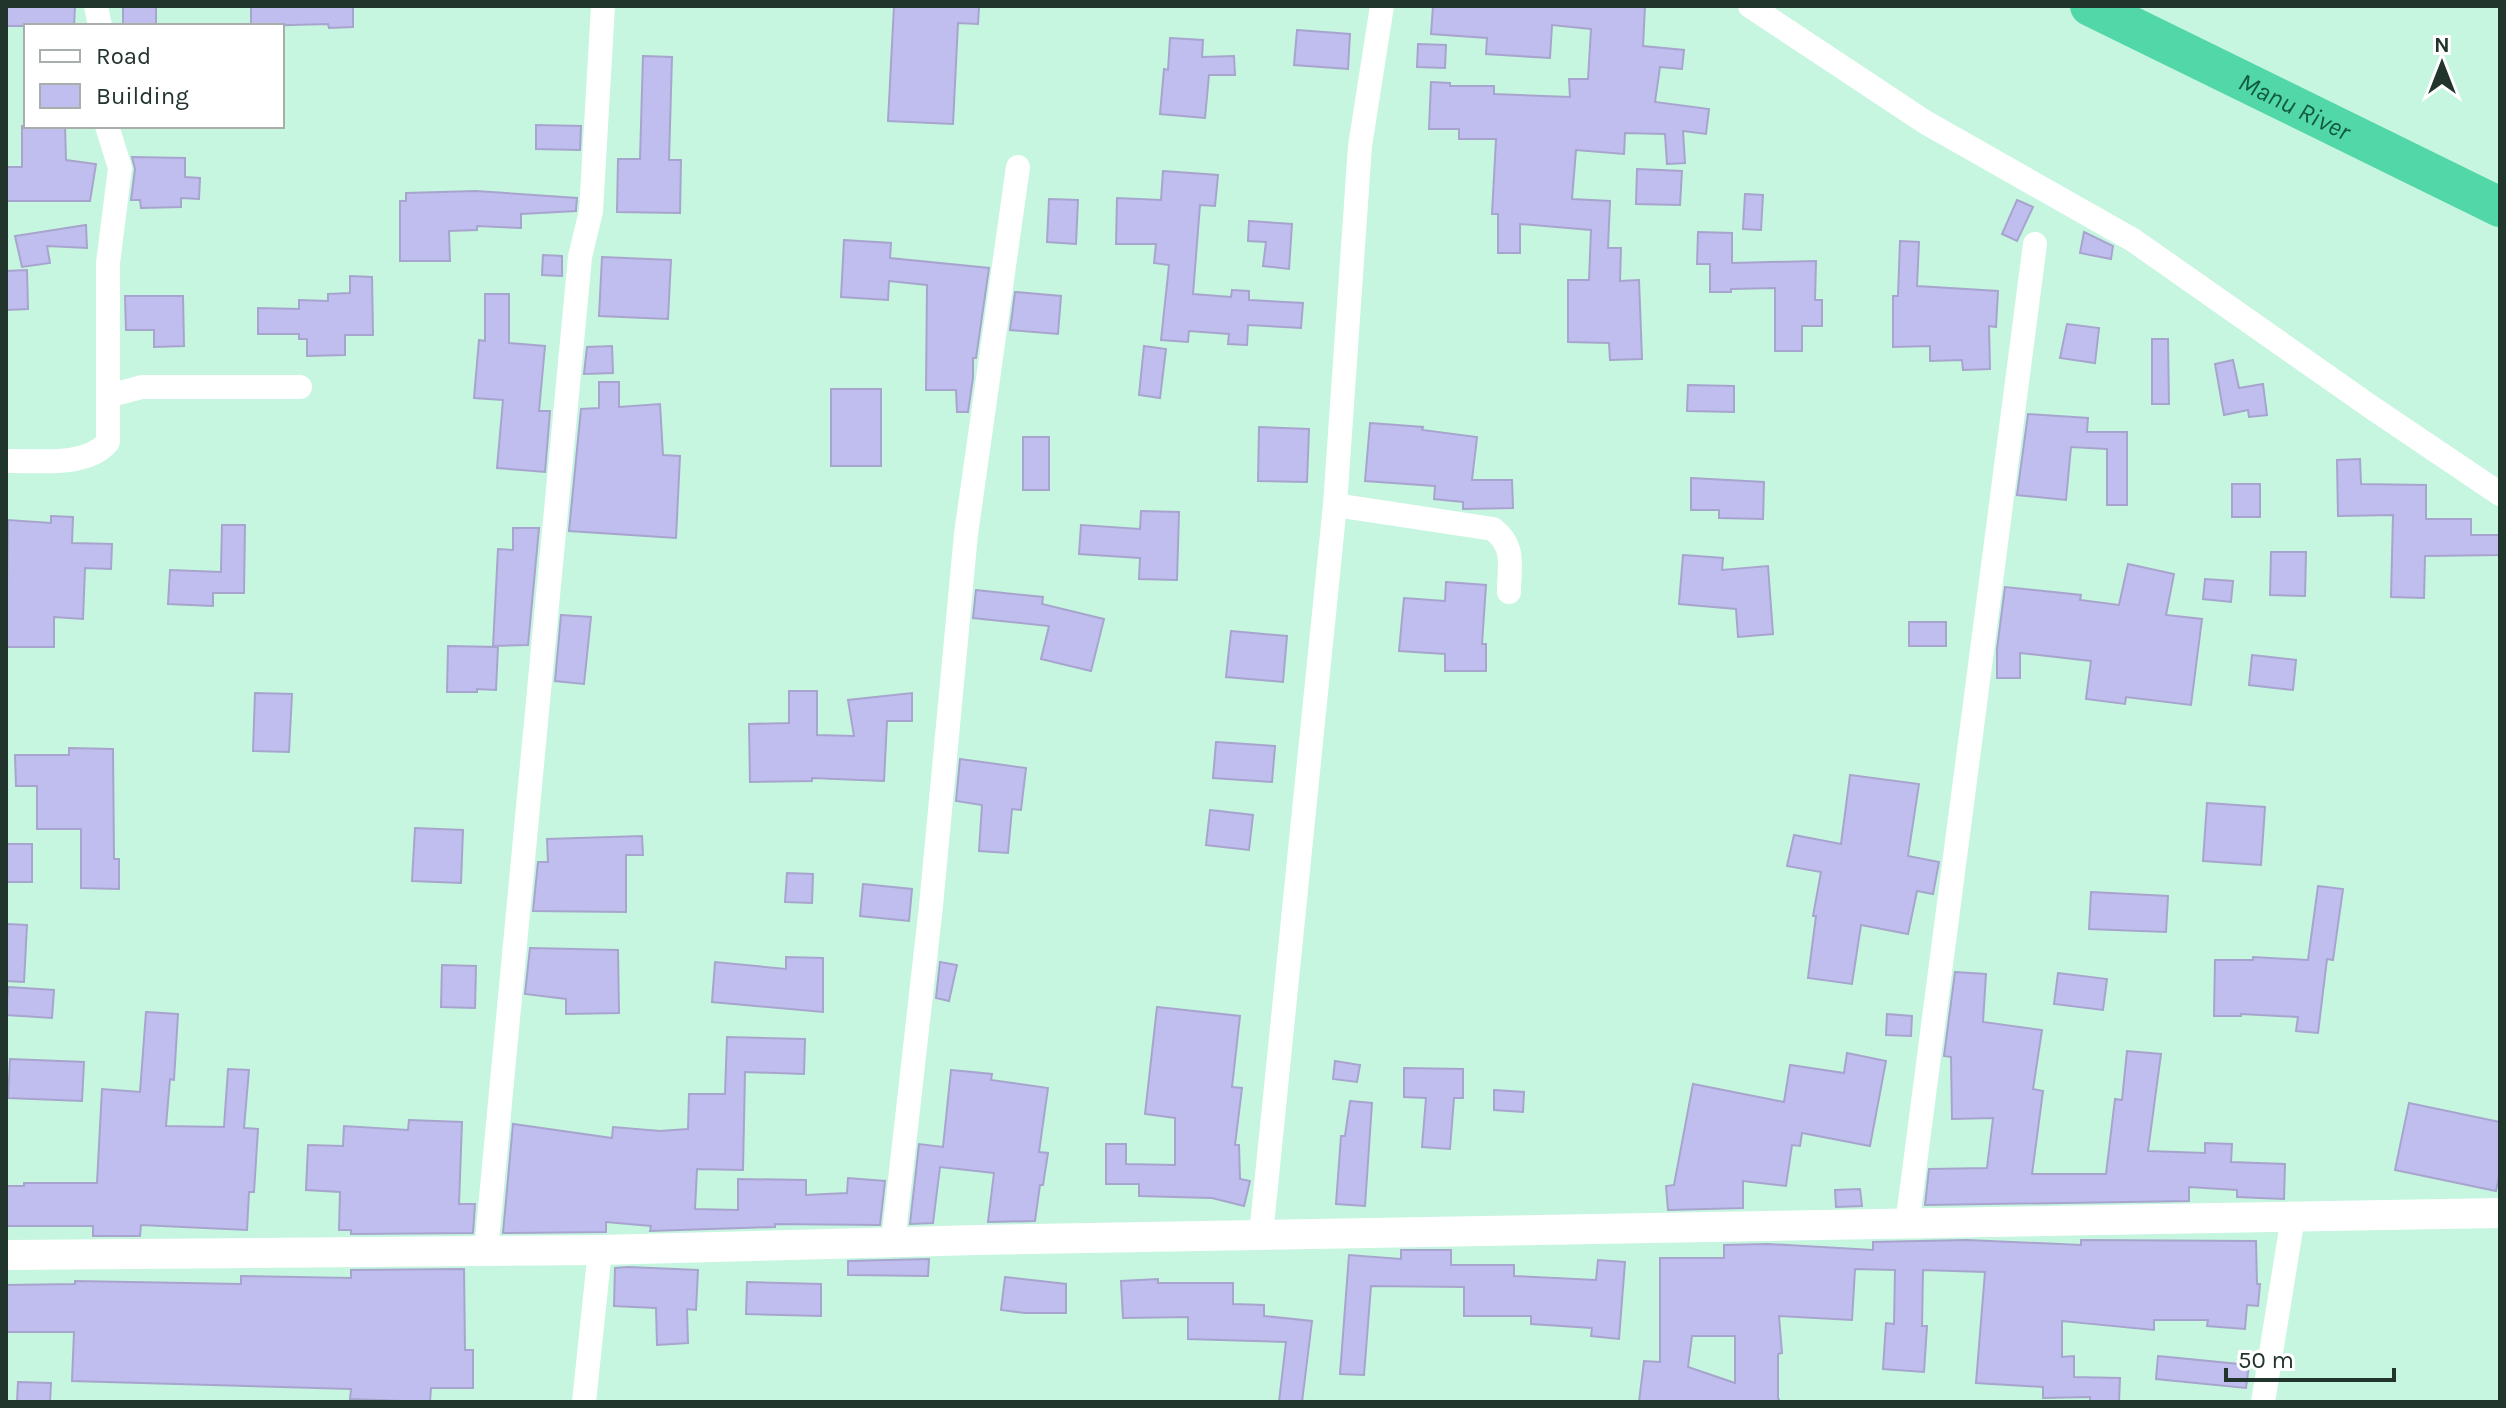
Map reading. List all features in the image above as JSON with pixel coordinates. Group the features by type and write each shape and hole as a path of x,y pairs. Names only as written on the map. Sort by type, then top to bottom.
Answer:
{"main road":[{"path":"6,1255 600,1250 2500,1213"}],"street":[{"path":"486,1251 580,257 591,211 603,6"},
{"path":"1261,1235 1335,505 1360,146 1382,6"},
{"path":"1750,6 1925,122 2133,240 2500,494"},
{"path":"6,461 84,458 100,451 108,442 108,263 120,168 108,128"},
{"path":"893,1242 933,891 966,534 1018,167"},
{"path":"1907,1225 2035,244"},
{"path":"108,396 142,387 300,387"},
{"path":"1335,505 1493,529 1507,540 1510,551 1509,592"},
{"path":"2263,1402 2293,1217"},
{"path":"584,1402 600,1250"}],"building":[{"path":"6,6 75,6 74,24 6,26"},
{"path":"123,6 156,6 156,24 123,24"},
{"path":"251,6 353,6 353,27 251,24"},
{"path":"894,6 979,6 978,24 958,23 953,124 888,121"},
{"path":"1433,6 1645,6 1643,46 1684,50 1682,69 1660,67 1655,102 1709,109 1706,134 1683,131 1685,163 1667,164 1665,134 1625,133 1624,154 1576,150 1572,199 1610,201 1608,248 1621,248 1620,281 1639,280 1642,359 1610,360 1609,343 1568,342 1568,280 1589,280 1591,230 1520,224 1520,253 1498,253 1498,214 1492,214 1496,139 1459,139 1459,129 1429,129 1431,82 1450,83 1450,86 1494,86 1494,94 1570,97 1569,79 1588,79 1591,29 1552,25 1550,58 1486,54 1487,38 1431,34"},
{"path":"1297,30 1350,34 1348,69 1294,65"},
{"path":"1170,38 1203,40 1202,57 1234,56 1235,75 1209,75 1205,118 1160,114"},
{"path":"1418,44 1446,45 1445,68 1417,67"},
{"path":"643,56 672,57 669,160 681,160 680,213 617,212 618,159 640,159"},
{"path":"536,125 581,126 580,150 536,149"},
{"path":"22,126 65,128 66,160 96,164 90,201 6,201 6,167 22,167"},
{"path":"132,157 185,158 185,177 200,178 199,199 181,198 181,207 141,208 140,200 131,200 135,169"},
{"path":"1637,169 1682,171 1680,205 1636,204"},
{"path":"1163,171 1218,175 1215,206 1200,205 1193,294 1231,297 1232,290 1249,291 1249,300 1303,303 1301,328 1248,325 1247,345 1228,344 1229,334 1189,331 1188,342 1161,340 1169,265 1154,263 1156,244 1116,244 1117,198 1161,200"},
{"path":"476,191 577,198 576,211 521,214 521,228 477,226 477,230 449,231 450,261 400,261 400,201 406,201 406,193"},
{"path":"1745,194 1763,195 1761,230 1743,229"},
{"path":"1049,199 1078,200 1076,244 1047,242"},
{"path":"2017,200 2033,207 2017,241 2002,234"},
{"path":"1249,221 1292,224 1289,269 1263,266 1266,242 1248,241"},
{"path":"86,225 87,248 47,246 50,263 22,267 15,236"},
{"path":"1698,232 1732,233 1732,263 1816,261 1815,300 1822,300 1822,326 1802,326 1802,351 1775,351 1775,288 1710,292 1710,264 1697,264"},
{"path":"2084,232 2113,246 2111,259 2080,253"},
{"path":"844,240 891,243 890,258 989,268 976,358 973,358 968,412 957,412 956,390 926,390 927,285 889,281 888,300 841,297"},
{"path":"1900,241 1919,242 1917,286 1998,291 1996,327 1989,326 1990,369 1963,370 1962,360 1930,361 1930,346 1893,347 1893,296 1898,296"},
{"path":"543,255 562,256 562,276 542,275"},
{"path":"602,257 671,260 668,319 599,316"},
{"path":"27,270 28,309 6,310 6,271"},
{"path":"350,276 372,277 373,335 345,335 345,355 307,356 307,339 299,339 299,334 258,334 258,308 299,309 299,300 328,301 328,294 350,293"},
{"path":"1015,292 1061,296 1058,334 1010,330"},
{"path":"485,294 509,294 509,343 545,346 539,411 550,411 545,472 497,468 503,400 474,398 479,340 485,341"},
{"path":"125,296 183,296 184,346 154,347 154,330 126,330"},
{"path":"2067,324 2099,328 2095,363 2060,358"},
{"path":"2152,339 2168,339 2169,404 2152,404"},
{"path":"612,346 613,373 584,374 587,347"},
{"path":"1144,346 1166,349 1160,398 1139,395"},
{"path":"2233,360 2239,388 2263,384 2267,415 2249,417 2248,410 2224,415 2215,364"},
{"path":"599,382 619,382 619,407 660,404 663,455 680,456 676,538 569,531 581,409 599,408"},
{"path":"1688,385 1734,386 1734,412 1687,411"},
{"path":"831,389 881,389 881,466 831,466"},
{"path":"2028,414 2088,418 2087,432 2127,432 2127,505 2107,505 2107,449 2071,447 2066,500 2017,495"},
{"path":"1370,423 1423,427 1422,430 1477,437 1472,480 1512,480 1513,508 1463,509 1463,502 1434,499 1435,486 1365,481"},
{"path":"1259,427 1309,429 1307,482 1258,481"},
{"path":"1023,437 1049,437 1049,490 1023,490"},
{"path":"2360,459 2361,484 2426,485 2426,519 2471,519 2471,535 2500,535 2500,555 2425,556 2424,598 2391,597 2393,515 2338,516 2337,460"},
{"path":"1691,478 1764,482 1763,519 1719,518 1719,510 1691,510"},
{"path":"2232,484 2260,484 2260,517 2232,517"},
{"path":"1141,511 1179,512 1177,580 1139,579 1140,558 1079,554 1081,525 1140,529"},
{"path":"51,516 73,517 72,543 112,544 111,569 85,568 83,619 54,617 54,647 6,647 8,520 51,523"},
{"path":"222,525 245,525 244,593 213,593 213,606 168,604 170,570 221,572"},
{"path":"513,528 539,528 528,645 493,646 498,549 513,550"},
{"path":"2271,552 2306,552 2305,596 2270,595"},
{"path":"1683,555 1723,558 1722,570 1768,566 1773,634 1738,637 1736,609 1679,604"},
{"path":"2128,564 2174,574 2166,615 2202,619 2191,705 2126,697 2125,704 2086,699 2091,661 2020,653 2020,678 1997,678 1997,649 2005,587 2081,595 2080,600 2119,605"},
{"path":"2205,579 2233,581 2231,602 2203,599"},
{"path":"1446,582 1486,585 1482,644 1486,644 1486,671 1445,671 1445,654 1399,651 1404,598 1445,601"},
{"path":"976,590 1043,597 1042,604 1104,619 1091,671 1041,659 1049,626 973,618"},
{"path":"561,615 591,617 584,684 555,681"},
{"path":"1909,622 1946,622 1946,646 1909,646"},
{"path":"1231,631 1287,636 1283,682 1226,677"},
{"path":"448,646 498,647 496,690 447,692"},
{"path":"2252,655 2296,660 2293,690 2249,685"},
{"path":"789,691 817,691 817,735 854,736 848,700 912,693 912,721 887,721 884,781 812,778 812,781 750,782 749,724 789,723"},
{"path":"255,693 292,694 289,752 253,751"},
{"path":"1216,742 1275,746 1272,782 1213,778"},
{"path":"69,748 113,749 114,859 119,859 119,889 81,888 81,829 37,829 37,786 16,786 15,755 69,755"},
{"path":"960,759 1026,768 1021,810 1012,809 1008,853 979,851 982,805 956,801"},
{"path":"1850,775 1919,784 1908,856 1939,862 1933,894 1917,891 1908,934 1861,925 1852,984 1808,978 1816,916 1813,916 1821,872 1787,866 1794,835 1841,844"},
{"path":"2207,803 2265,807 2261,865 2203,861"},
{"path":"1210,810 1253,815 1249,850 1206,845"},
{"path":"415,828 463,830 461,883 412,881"},
{"path":"642,836 643,855 626,855 626,912 533,911 538,862 548,862 547,839"},
{"path":"6,844 32,844 32,882 6,882"},
{"path":"787,873 813,874 812,903 785,902"},
{"path":"863,884 912,889 909,921 860,916"},
{"path":"2318,886 2343,889 2333,960 2327,959 2318,1033 2296,1031 2298,1017 2214,1016 2215,960 2253,960 2253,957 2308,960"},
{"path":"2091,892 2168,896 2166,932 2089,929"},
{"path":"7,924 27,925 24,982 6,981"},
{"path":"530,948 618,950 619,1013 566,1014 566,999 525,994"},
{"path":"786,957 823,958 823,1012 712,1002 715,962 786,969"},
{"path":"940,962 957,965 949,1001 936,998"},
{"path":"442,965 476,966 475,1008 441,1007"},
{"path":"1955,972 1986,974 1983,1022 2042,1030 2033,1089 2043,1091 2032,1174 2106,1174 2115,1099 2122,1100 2127,1051 2161,1054 2148,1151 2205,1153 2205,1143 2232,1144 2231,1162 2285,1164 2284,1199 2237,1197 2237,1190 2189,1187 2189,1201 1925,1205 1929,1169 1987,1168 1993,1118 1952,1119 1951,1057 1944,1056"},
{"path":"2058,973 2107,979 2103,1010 2054,1004"},
{"path":"8,987 54,990 52,1018 6,1015"},
{"path":"1157,1007 1240,1016 1232,1087 1242,1088 1235,1145 1239,1145 1240,1179 1250,1181 1244,1206 1212,1198 1139,1196 1139,1184 1106,1184 1106,1144 1126,1144 1126,1164 1175,1165 1175,1118 1145,1114"},
{"path":"146,1012 178,1014 174,1080 170,1079 166,1126 224,1127 228,1069 249,1070 244,1128 258,1129 254,1192 249,1192 247,1230 141,1225 140,1236 93,1236 93,1226 6,1226 6,1186 24,1186 24,1183 97,1183 102,1089 140,1092"},
{"path":"1887,1014 1912,1016 1911,1036 1886,1035"},
{"path":"727,1037 805,1039 804,1074 745,1072 743,1170 697,1169 695,1209 738,1210 738,1179 806,1180 806,1195 847,1193 848,1178 885,1181 880,1225 775,1224 775,1227 650,1231 651,1226 606,1222 606,1232 503,1233 513,1124 612,1138 613,1127 660,1131 688,1129 689,1094 725,1094"},
{"path":"1847,1053 1886,1061 1870,1146 1802,1133 1800,1146 1792,1145 1786,1186 1743,1181 1743,1208 1668,1210 1666,1186 1674,1185 1693,1084 1784,1102 1790,1065 1844,1073"},
{"path":"10,1059 84,1062 82,1101 8,1098"},
{"path":"1335,1061 1360,1065 1357,1082 1333,1079"},
{"path":"1404,1068 1463,1069 1463,1098 1454,1098 1450,1149 1422,1147 1426,1098 1404,1097"},
{"path":"951,1070 992,1074 991,1080 1048,1088 1039,1152 1048,1153 1035,1221 988,1222 994,1173 940,1167 933,1223 910,1224 919,1144 943,1147"},
{"path":"1494,1090 1524,1092 1523,1112 1494,1110"},
{"path":"1350,1101 1372,1103 1365,1206 1336,1204 1341,1136 1345,1136"},
{"path":"2409,1103 2500,1122 2500,1171 2496,1191 2395,1170"},
{"path":"409,1120 462,1122 459,1204 475,1204 473,1233 351,1234 351,1230 339,1230 340,1192 306,1190 308,1145 343,1146 344,1126 408,1130"},
{"path":"1860,1189 1862,1206 1836,1207 1835,1190"},
{"path":"1967,1240 2081,1245 2081,1240 2256,1241 2257,1284 2260,1284 2258,1306 2247,1305 2245,1329 2207,1326 2208,1320 2154,1320 2154,1330 2062,1321 2062,1357 2074,1356 2074,1377 2120,1378 2119,1402 2090,1402 2090,1397 2043,1398 2043,1387 1976,1383 1985,1272 1923,1270 1922,1326 1927,1326 1924,1372 1883,1369 1886,1323 1894,1324 1895,1270 1855,1269 1852,1320 1779,1316 1782,1353 1778,1354 1780,1402 1639,1402 1644,1361 1660,1362 1660,1258 1724,1258 1724,1245 1768,1244 1873,1250 1873,1242","holes":["1692,1336 1735,1336 1735,1383 1688,1367"]},
{"path":"1401,1250 1451,1250 1451,1265 1514,1265 1514,1276 1596,1280 1598,1260 1625,1262 1619,1339 1591,1336 1592,1328 1531,1324 1531,1316 1464,1316 1464,1287 1371,1286 1364,1375 1340,1374 1349,1255 1401,1259"},
{"path":"929,1259 928,1276 848,1275 848,1261"},
{"path":"615,1268 698,1270 696,1310 687,1309 688,1343 657,1345 656,1308 614,1306"},
{"path":"464,1269 465,1350 473,1350 473,1388 431,1388 430,1402 350,1399 351,1389 72,1381 74,1332 6,1332 6,1285 75,1284 75,1281 241,1284 241,1276 351,1278 351,1270"},
{"path":"1005,1277 1066,1284 1066,1313 1001,1310"},
{"path":"1158,1279 1158,1283 1233,1283 1233,1304 1264,1305 1264,1316 1312,1321 1302,1402 1279,1402 1286,1342 1188,1339 1188,1317 1123,1318 1121,1281"},
{"path":"747,1282 821,1284 821,1316 746,1314"},
{"path":"2158,1356 2249,1365 2246,1388 2156,1379"},
{"path":"18,1382 51,1383 50,1402 17,1402"}],"waterway":[{"name":"Manu River","path":"2090,6 2500,207"}]}
